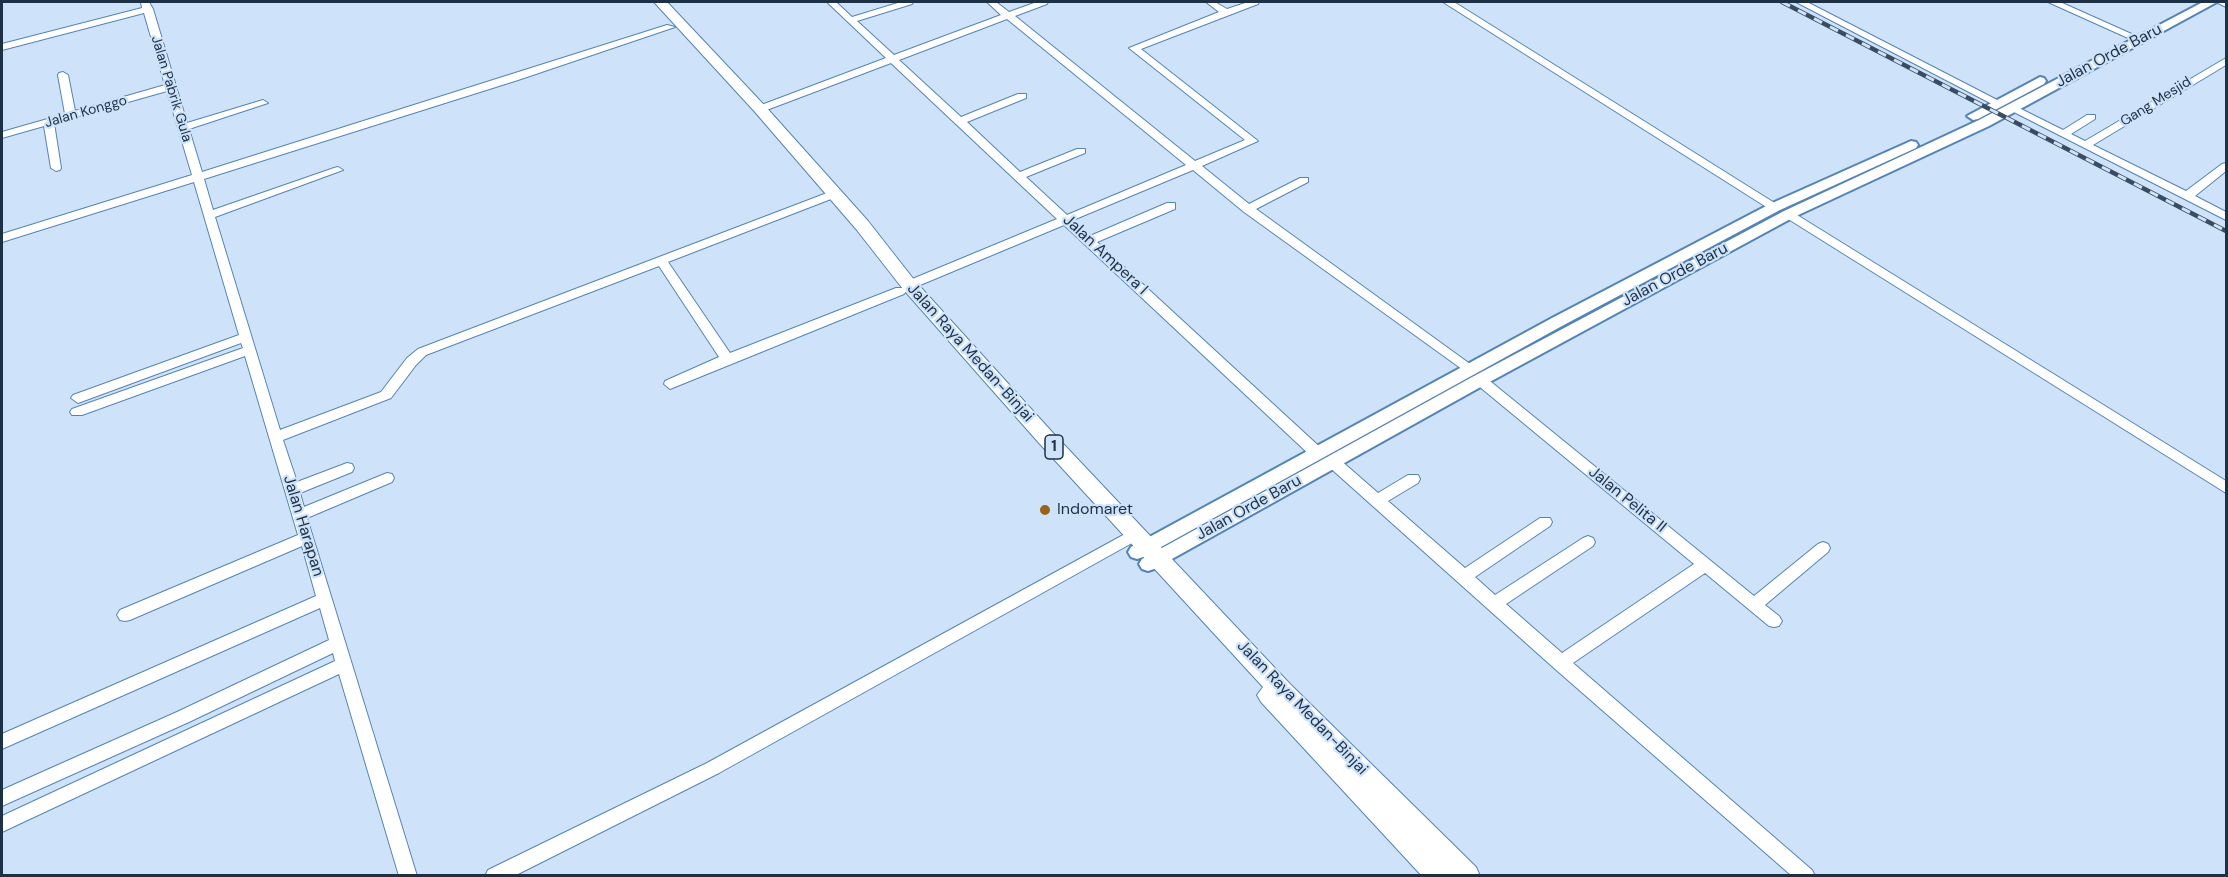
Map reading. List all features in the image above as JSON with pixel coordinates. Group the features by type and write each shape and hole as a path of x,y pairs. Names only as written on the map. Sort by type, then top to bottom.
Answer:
{"highway":[{"name":"Jalan Raya Medan-Binjai","path":"647,2 670,27 760,109 862,225 904,288"},
{"name":"Jalan Raya Medan-Binjai","path":"660,2 700,52 904,288 1046,438 1332,764 1440,876"},
{"name":"Jalan Raya Medan-Binjai","path":"1142,549 1467,876"}],"main road":[{"name":"Jalan Orde Baru","path":"1685,262 1775,207 1857,177 2013,109 2190,2"},
{"name":"Jalan Orde Baru","path":"1142,549 1317,453 1475,374 1685,262 1789,214 1998,103 2211,2"},
{"name":"Jalan Orde Baru","path":"1142,549 1333,462 1475,374"}],"street":[{"name":"Jalan Ampera I","path":"831,2 1317,453"},
{"path":"851,20 909,2"},
{"name":"Jalan Pelita II","path":"991,2 1248,209 1475,374 1774,621"},
{"path":"760,109 1007,14 1044,2"},
{"path":"1210,2 1226,13"},
{"path":"670,384 1065,219 1196,167 1252,141 1134,48 1255,2"},
{"path":"1448,2 1775,207"},
{"path":"1801,2 1998,103"},
{"path":"2053,2 2134,37"},
{"path":"2221,2 2226,4"},
{"path":"2,47 147,5"},
{"name":"Jalan Pabrik Gula","path":"147,5 198,177"},
{"path":"2,238 670,27"},
{"name":"Gang Mesjid","path":"2086,145 2226,61"},
{"path":"63,75 71,116"},
{"name":"Jalan Konggo","path":"2,135 170,87"},
{"path":"960,121 1022,96"},
{"path":"182,128 262,103"},
{"path":"2013,109 2226,216"},
{"path":"2063,134 2091,117"},
{"path":"49,123 56,168"},
{"path":"1019,176 1081,151"},
{"path":"2187,196 2226,166"},
{"path":"209,214 339,170"},
{"name":"Jalan Harapan","path":"198,177 408,876"},
{"path":"1248,209 1304,180"},
{"path":"276,437 386,395 395,387 414,358 422,352 827,197"},
{"path":"1089,241 1171,206"},
{"path":"1789,214 2226,489"},
{"path":"662,262 727,359"},
{"path":"77,405 248,344"},
{"path":"1333,462 1806,876"},
{"path":"292,490 347,468"},
{"path":"299,515 387,478"},
{"path":"1377,501 1413,479"},
{"path":"1463,577 1545,522"},
{"path":"125,615 306,538"},
{"path":"1493,604 1588,542"},
{"path":"494,876 713,768 1142,549"},
{"path":"1754,604 1823,549"},
{"path":"1560,663 1705,565"},
{"path":"2,742 325,599"},
{"path":"2,798 183,717 338,643"},
{"path":"2,824 344,664"}],"railway":[{"path":"1782,2 2226,231"}],"place":[{"name":"Indomaret","path":"1045,510"}]}
